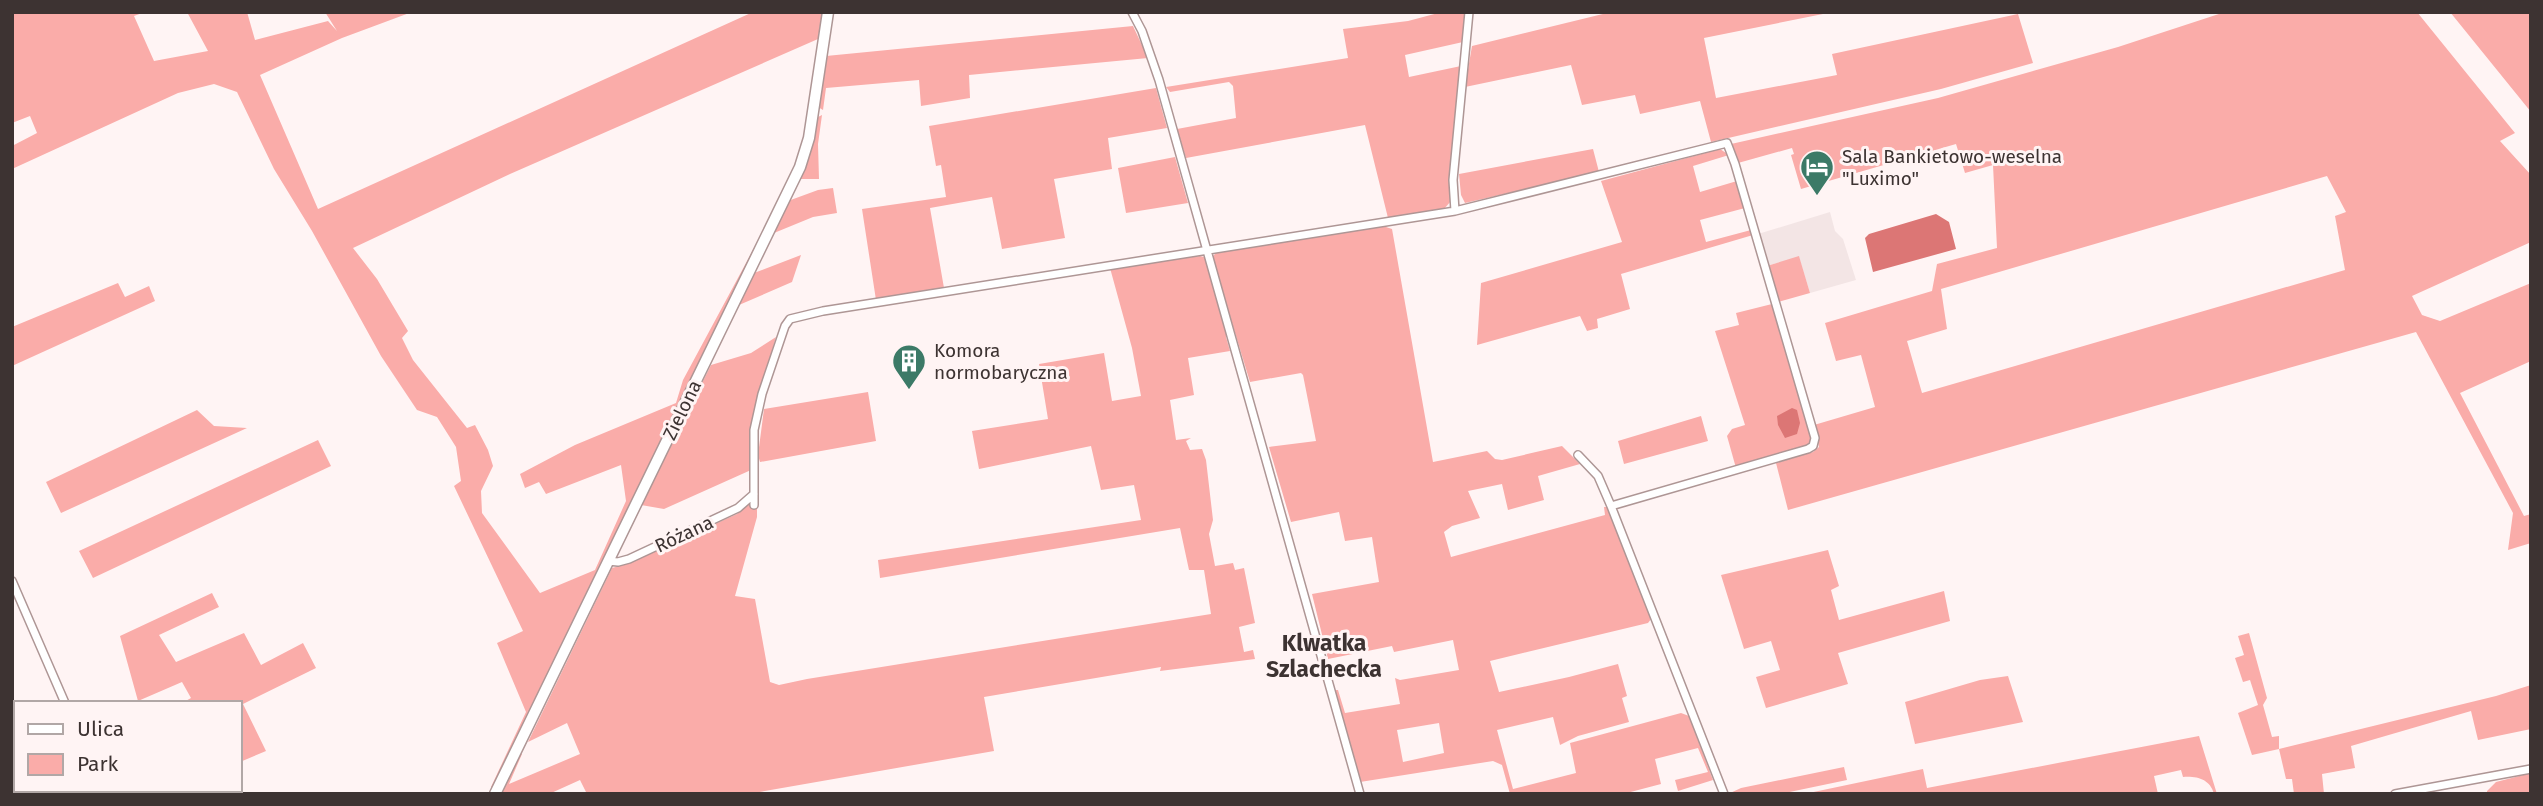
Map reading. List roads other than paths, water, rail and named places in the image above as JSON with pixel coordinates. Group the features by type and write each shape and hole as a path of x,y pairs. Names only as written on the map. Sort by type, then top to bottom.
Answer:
{"street":[{"name":"Zielona","path":"495,794 800,167 809,138 828,12"},
{"path":"1132,12 1142,31 1159,80 1360,794"},
{"path":"1455,211 1453,180 1469,12"},
{"path":"754,505 753,448 757,414 785,326 790,319 836,309 1455,211 1727,143 1815,438 1813,446 1611,506"},
{"path":"1578,455 1598,476 1611,506 1724,794"},
{"name":"Różana","path":"608,561 629,559 738,508 754,494"},
{"path":"12,581 64,701"},
{"path":"2395,794 2531,769"}],"place":[{"name":"Sala Bankietowo-weselna \"Luximo\"","path":"1817,197"},
{"name":"Komora normobaryczna","path":"909,391"}],"district":[{"name":"Klwatka Szlachecka","path":"1324,656"}]}
